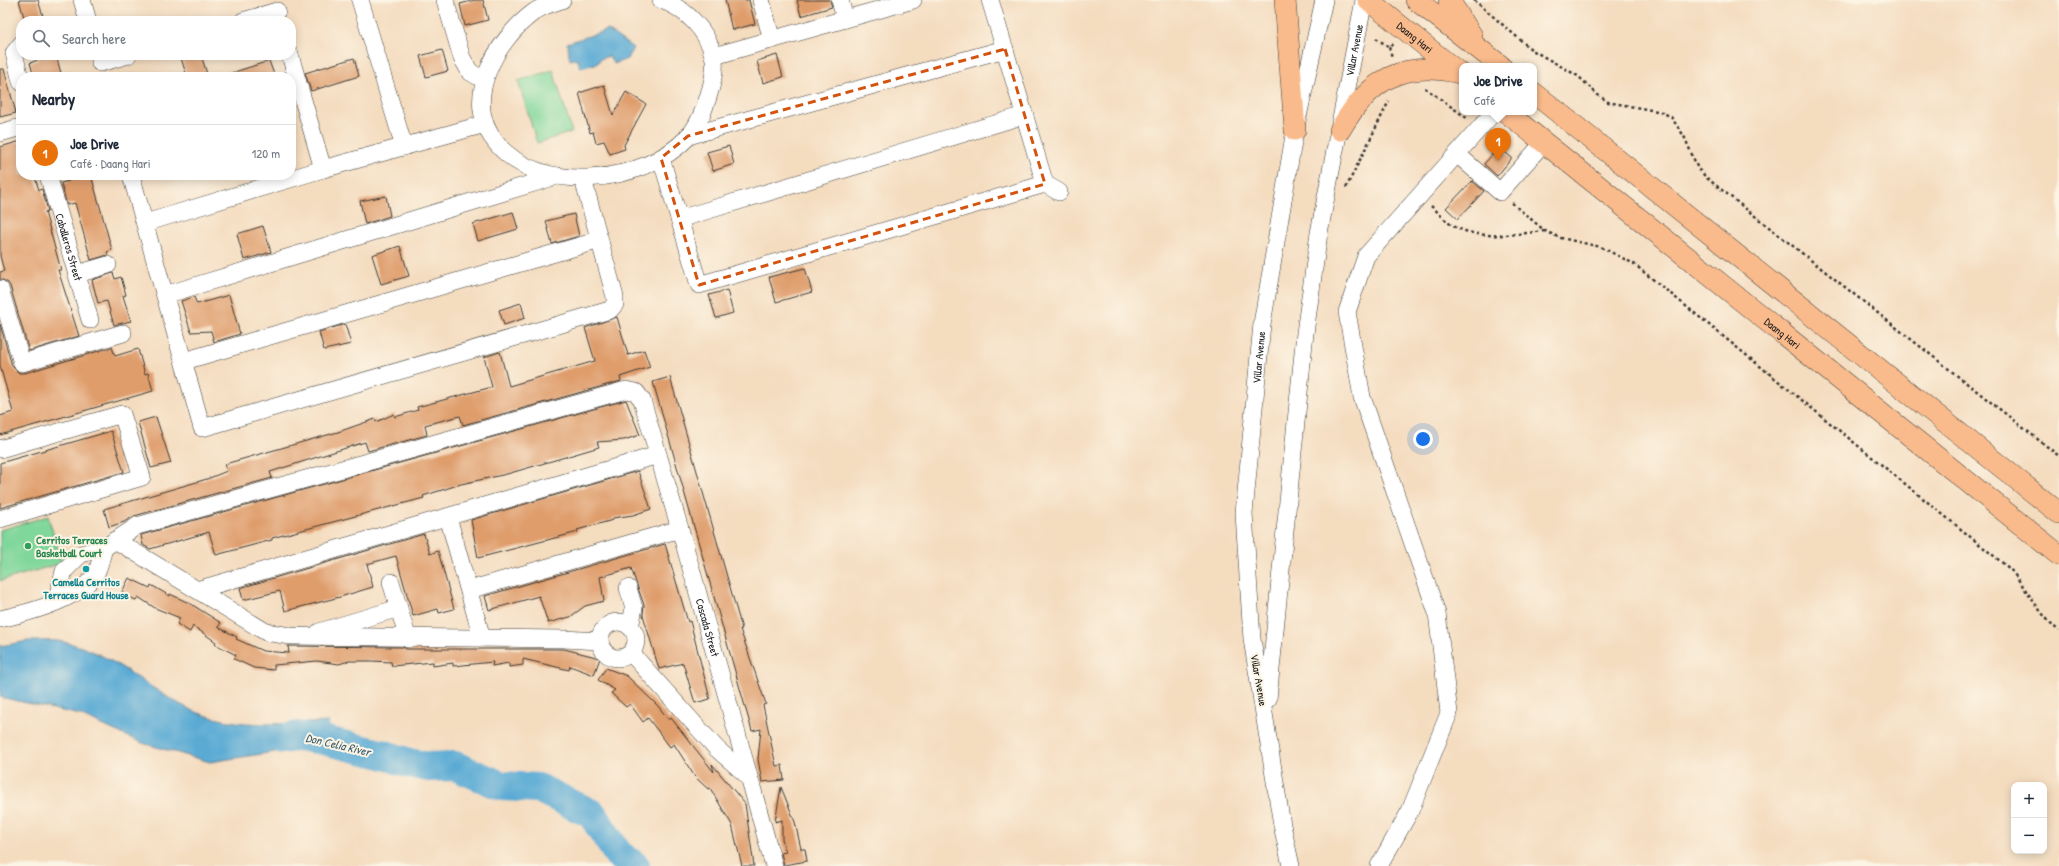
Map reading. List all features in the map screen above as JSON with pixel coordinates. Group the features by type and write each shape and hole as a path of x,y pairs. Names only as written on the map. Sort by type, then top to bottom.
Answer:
{"main road":[{"path":"1285,0 1295,130"},
{"name":"Daang Hari","path":"1368,0 1459,72"},
{"path":"1416,0 1498,63"},
{"path":"1449,0 1480,48"},
{"path":"1340,130 1363,96 1386,80 1413,70 1429,68 1459,74"},
{"path":"1537,95 2059,513"},
{"name":"Daang Hari","path":"1510,115 2059,555"}],"street":[{"path":"82,0 87,16"},
{"path":"360,0 404,147"},
{"path":"445,0 462,58 470,72 484,80"},
{"path":"562,0 534,5 514,28 494,59 484,80 482,100 485,124 496,143 509,156 529,168 557,176 583,179 605,177 626,172 643,167 661,158 688,136 706,104 712,80 714,56 704,33 684,5 661,0"},
{"path":"761,0 772,40"},
{"path":"840,0 845,19"},
{"path":"714,56 913,0"},
{"path":"661,158 699,285 1052,188 1025,115 990,0"},
{"name":"Villar Avenue","path":"1291,866 1282,825 1252,639 1244,513 1262,324 1295,130 1324,0"},
{"name":"Villar Avenue","path":"1266,719 1305,333 1319,233 1364,0"},
{"path":"260,16 277,11"},
{"path":"688,136 1005,49"},
{"path":"16,50 14,53 19,72"},
{"path":"100,65 114,60"},
{"path":"291,60 293,72"},
{"path":"296,94 323,169"},
{"path":"679,219 1025,115"},
{"path":"1380,866 1410,812 1449,713 1437,613 1362,397 1347,312 1366,256 1491,115"},
{"path":"296,177 485,124"},
{"path":"0,133 16,128"},
{"path":"1457,154 1500,192 1544,142"},
{"path":"165,295 557,176"},
{"path":"132,180 202,428 610,310 615,304 600,240 583,179"},
{"name":"Caballeros Street","path":"49,180 90,320"},
{"path":"145,223 287,180"},
{"path":"184,361 600,240"},
{"path":"77,274 108,265"},
{"path":"0,289 22,363 123,333"},
{"name":"Cascada Street","path":"110,544 137,526 626,390 636,392 642,400 680,530 774,866"},
{"path":"0,449 122,414 142,477 0,519"},
{"path":"197,590 658,456"},
{"path":"448,517 482,638"},
{"path":"469,590 680,530"},
{"path":"0,619 31,612 56,602 85,586 96,572 110,544"},
{"path":"56,602 64,571 81,554 110,544 197,590 266,632 290,636 600,641"},
{"path":"391,582 408,639"},
{"path":"628,588 634,608 630,627"},
{"path":"304,636 399,608"},
{"path":"613,623 625,624 630,627 636,637 634,648 631,653 621,658 615,658 605,652 600,641 604,630 613,623"},
{"path":"631,653 717,749 749,777"}],"path":[{"path":"1474,0 1532,50 1578,76 1598,95 1608,102 1658,111 1671,117 1684,136 1698,168 1708,179 2059,456"},
{"path":"1376,38 1389,48 1394,61"},
{"path":"1389,48 1396,42"},
{"path":"1418,86 1435,94 1459,113"},
{"path":"1342,195 1393,95"},
{"path":"1461,115 1479,129"},
{"path":"1500,192 1545,231 1561,238 1601,247 1634,264 2010,569 2019,579 2037,608 2059,631"},
{"path":"1420,196 1449,223 1467,232 1493,236 1545,231"}],"highlighted area":[{"path":"1005,49 1045,184 699,285 661,158 688,136"}],"green space":[{"path":"553,70 572,132 537,143 518,81"},
{"name":"Cerritos Terraces Basketball Court","path":"48,516 62,563 0,581 0,530"}],"water":[{"path":"608,30 633,48 627,59 614,64 609,56 600,59 598,63 581,68 577,59 570,60 567,43"},
{"path":"28,641 58,641 95,653 113,662 179,704 196,712 212,717 229,721 262,724 329,722 323,740 281,751 210,762 142,743 80,715 0,697 0,646"}],"building":[{"path":"19,0 38,0 43,16 24,16"},
{"path":"475,0 483,0 488,20 465,26 460,4"},
{"path":"725,0 749,0 755,24 732,30"},
{"path":"797,0 830,0 832,7 801,16"},
{"path":"442,50 448,71 426,77 420,56"},
{"path":"777,55 783,77 763,83 757,61"},
{"path":"354,58 359,76 311,91 305,73"},
{"path":"38,60 57,60 61,72 33,72 30,63"},
{"path":"182,60 203,60 206,72 185,72"},
{"path":"269,61 273,72 234,72"},
{"path":"0,69 4,69 16,113 0,117"},
{"path":"604,85 613,115 626,92 646,104 624,145 625,149 610,154 604,141 596,143 593,132 590,133 579,93"},
{"path":"16,142 16,180 36,180 39,190 42,189 48,211 45,212 61,270 58,270 79,336 29,351 10,286 7,282 0,279 0,272 4,271 0,256 0,147"},
{"path":"729,146 734,164 713,171 707,152"},
{"path":"1499,147 1512,158 1497,176 1484,164"},
{"path":"92,180 112,250 107,252 108,255 91,260 75,203 67,205 61,183 69,181"},
{"path":"1472,181 1484,191 1458,219 1446,208"},
{"path":"386,196 390,216 365,224 360,201"},
{"path":"513,212 518,229 478,241 473,224"},
{"path":"574,214 579,236 552,244 546,221"},
{"path":"263,226 271,252 244,260 237,234"},
{"path":"400,246 409,276 381,284 372,255"},
{"path":"805,268 812,292 776,302 769,277"},
{"path":"113,273 115,279 121,277 126,295 123,296 131,321 114,325 107,301 98,303 92,280"},
{"path":"727,290 733,313 716,318 709,295"},
{"path":"229,295 240,334 214,342 211,331 191,332 181,301 194,297 197,304"},
{"path":"521,303 525,318 504,325 499,310"},
{"path":"617,317 628,355 644,350 650,367 620,377 621,381 463,425 460,416 425,425 427,435 368,451 365,442 270,472 272,478 134,516 124,522 109,527 104,509 207,479 227,471 225,464 338,432 375,419 376,422 394,414 395,417 418,410 417,407 492,387 484,357 500,352 509,386 595,361 585,328"},
{"path":"0,324 12,366 19,373 25,373 112,347 115,356 138,349 145,374 148,373 153,391 0,435 0,416 13,412 0,366"},
{"path":"345,324 351,344 324,350 319,332"},
{"path":"670,377 742,629 740,629 766,704 763,705 776,766 782,765 784,780 762,782 758,759 761,729 752,731 653,382"},
{"path":"626,400 640,435 624,440 597,442 599,447 579,453 507,474 461,484 423,496 424,498 272,538 272,540 216,555 209,532 150,549 143,545 141,535"},
{"path":"156,417 171,463 151,468 138,422"},
{"path":"111,431 124,472 0,508 0,463"},
{"path":"638,471 651,509 633,515 613,518 613,520 577,530 578,532 478,558 471,520"},
{"path":"424,534 430,554 438,551 454,609 439,613 438,609 413,616 396,556 367,564 373,587 340,597 285,611 280,591 243,600 240,588"},
{"path":"665,544 688,622 690,621 710,699 695,703 683,663 659,669 643,615 644,605 631,568 600,577 604,601 585,606 570,617 548,623 539,596 489,610 485,596"},
{"path":"129,578 150,588 151,585 170,596 170,594 191,604 221,623 218,627 237,637 236,639 263,651 289,653 288,646 403,647 406,649 564,649 600,658 594,675 570,666 569,670 523,659 523,665 509,667 509,663 492,666 493,662 453,666 453,663 433,666 433,662 392,666 391,662 349,661 339,664 317,661 274,665 274,670 254,668 234,659 236,655 215,644 216,642 193,626 190,632 177,624 180,618 155,608 138,597 136,600 121,594"},
{"path":"606,668 627,676 658,706 669,720 671,718 713,771 714,772 712,764 745,804 754,866 742,866 732,825 710,788 708,789 695,777 674,744 670,747 648,718 643,722 630,704 626,707 611,693 615,690 598,680"},
{"path":"781,787 795,822 801,849 805,849 807,861 784,865 781,853 786,852 782,839 782,820 775,822"}],"waterway":[{"name":"Don Celia River","path":"283,739 298,736 323,740 429,767 455,766 502,786 538,788 592,814 618,854 635,866"}],"place":[{"name":"Joe Drive","path":"1498,161"},
{"name":"Cerritos Terraces Basketball Court","path":"28,546"},
{"name":"Camella Cerritos Terraces Guard House","path":"86,569"}]}
